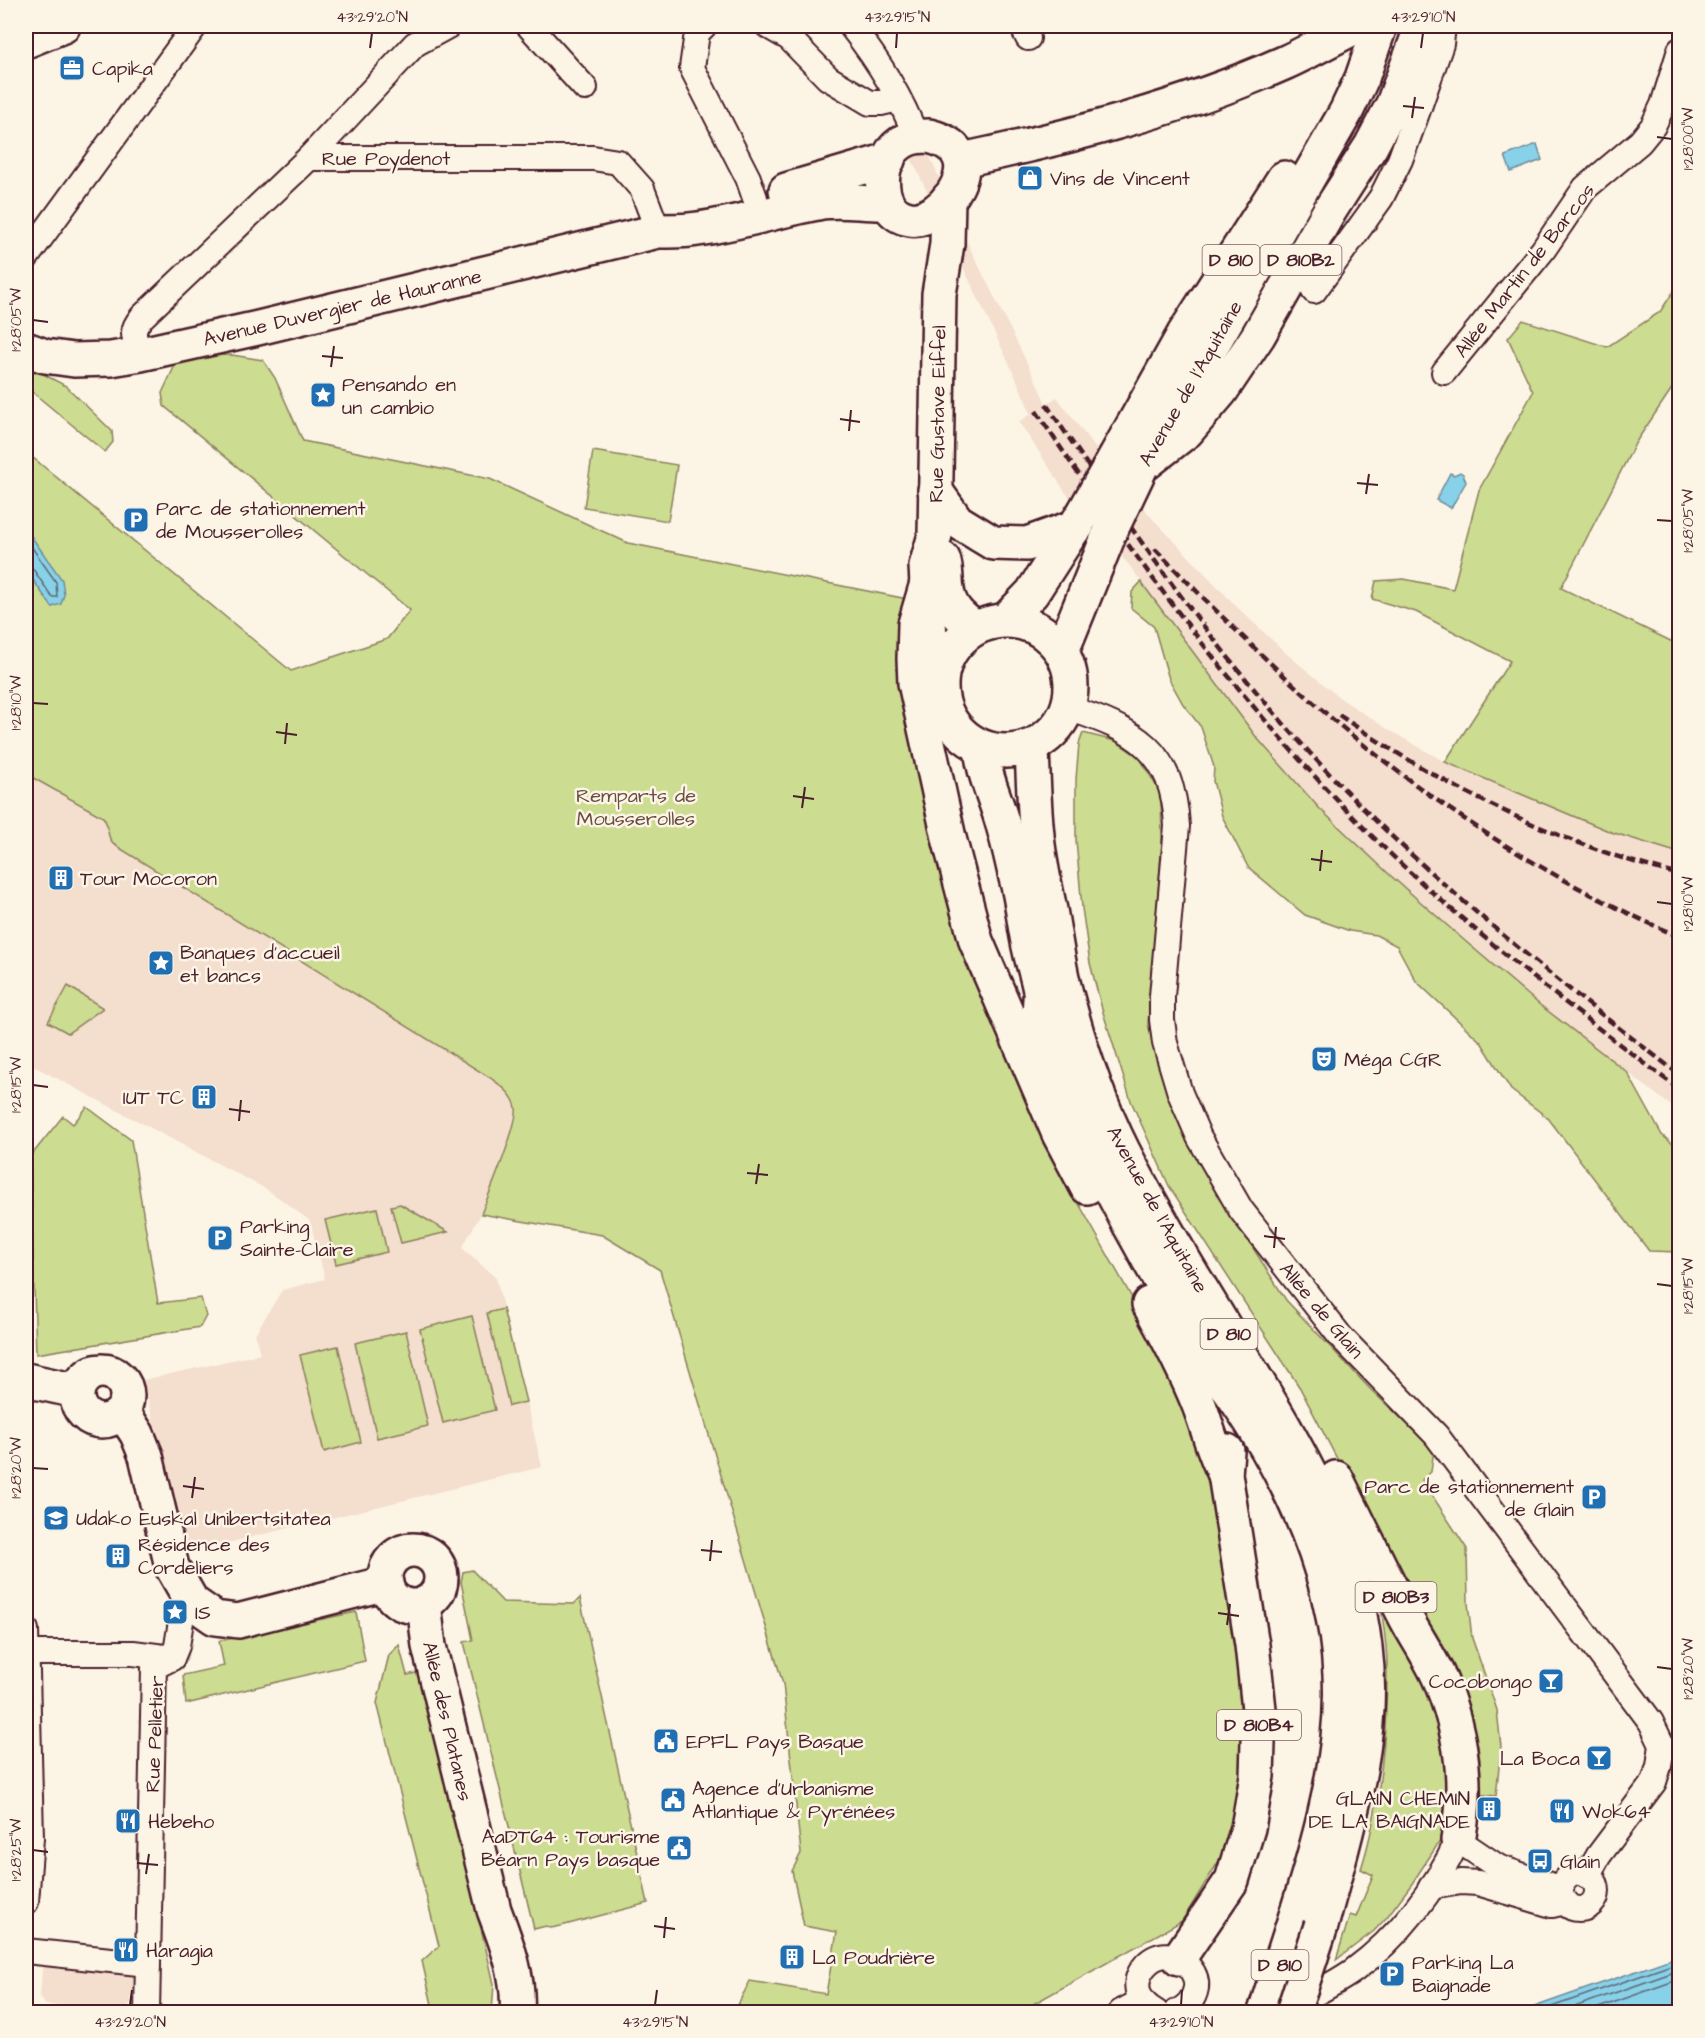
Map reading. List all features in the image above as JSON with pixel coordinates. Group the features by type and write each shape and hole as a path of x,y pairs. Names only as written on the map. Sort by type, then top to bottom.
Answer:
{"main road":[{"path":"26,41 63,26"},
{"path":"962,160 1075,134 1172,105 1286,62 1357,26"},
{"name":"Avenue de l'Aquitaine","path":"1132,455 1184,334 1316,127 1342,78 1362,26"},
{"name":"Avenue de l'Aquitaine","path":"991,624 1032,593 1090,524 1346,112 1362,78 1380,26"},
{"name":"D 810B2","path":"1132,455 1187,431 1221,392 1258,336 1330,210 1371,146 1393,104 1422,26"},
{"path":"916,136 929,136 943,140 953,147 962,160 961,178 948,199 932,215 922,219 899,211 883,191 882,177 888,160 896,147 904,140 916,136"},
{"name":"Avenue Duvergier de Hauranne","path":"658,231 684,216 822,181 888,160"},
{"name":"Rue Gustave Eiffel","path":"944,666 935,655 930,639 926,566 935,535 939,294 947,244 948,199"},
{"name":"Avenue Duvergier de Hauranne","path":"32,357 74,360 111,359 141,354 658,231 689,230 823,202 872,204 899,211"},
{"name":"Rue Gustave Eiffel","path":"899,211 923,244 939,294"},
{"path":"935,490 957,521 993,543 1026,544 1090,524"},
{"name":"Avenue de l'Aquitaine","path":"1062,651 1090,524"},
{"name":"Rue Gustave Eiffel","path":"935,535 945,565 947,591 952,607 961,617 991,624"},
{"path":"927,583 915,624 915,683 949,837 976,940 1059,1134 1128,1269 1166,1334 1198,1402 1216,1458 1226,1474"},
{"path":"991,624 1028,624 1047,635 1062,651 1069,669 1072,688 1068,708 1060,724 1047,737 1032,747 1015,752 998,752 981,747 960,734 947,714 941,690 944,666 956,645 991,624"},
{"name":"Avenue de l'Aquitaine","path":"981,747 982,761 1003,824 1019,889 1029,950 1041,993 1038,1013 1058,1068 1102,1171 1129,1222 1196,1341 1255,1428 1298,1507 1316,1550 1329,1595 1341,1676 1336,1747 1319,1837 1307,1922"},
{"name":"Avenue de l'Aquitaine","path":"1032,747 1037,838 1065,989 1087,1064 1122,1149 1176,1247 1294,1441 1316,1482 1347,1561 1359,1607 1365,1649 1366,1728 1358,1782 1348,1831 1307,1922"},
{"path":"972,919 985,934 990,946 1021,979 1038,1013"},
{"name":"D 810B4","path":"1179,1958 1232,1881 1248,1828 1257,1776 1259,1710 1226,1474 1227,1454 1210,1397 1195,1364 1196,1341"},
{"path":"26,1380 77,1390 86,1376 102,1370 110,1372 124,1384 127,1393 122,1411 137,1434 146,1456 172,1568 192,1602 214,1618 238,1621 386,1583"},
{"name":"D 810B3","path":"1258,1383 1299,1420 1329,1465 1440,1681 1459,1740 1462,1759 1464,1783 1458,1840"},
{"path":"407,1550 418,1550 428,1554 436,1561 441,1571 438,1590 432,1599 424,1604 408,1605 400,1602 388,1591 386,1572 390,1562 407,1550"},
{"name":"Allée des Platanes","path":"424,1604 429,1646 494,1910 510,1951 518,2013"},
{"name":"D 810","path":"1265,2013 1307,1922"},
{"name":"D 810","path":"1293,2013 1307,1922"}],"street":[{"path":"26,258 195,26"},
{"path":"309,158 415,44 448,26"},
{"path":"529,26 585,88"},
{"path":"704,26 697,33 692,68 748,178 755,198"},
{"path":"768,26 789,38 828,78 870,103 898,99"},
{"path":"1314,291 1381,198 1400,160 1441,44 1443,26"},
{"path":"857,28 908,117 916,136"},
{"name":"Allée Martin de Barcos","path":"1444,372 1543,250 1585,188 1640,142 1653,126 1663,105 1680,50"},
{"name":"Rue Poydenot","path":"141,354 134,327 142,317 309,158 593,158 618,162 642,189 658,231"},
{"name":"Allée de Glain","path":"1068,708 1114,725 1135,736 1165,770 1172,786 1176,801 1177,826 1162,996 1162,1020 1165,1043 1180,1093 1199,1137 1241,1210 1340,1336 1436,1435 1651,1722 1662,1745 1654,1782 1599,1855 1587,1876 1595,1883 1594,1900 1590,1905 1577,1909 1563,1896"},
{"name":"Rue Pelletier","path":"147,2013 154,1667 172,1658 177,1646 182,1615 192,1602"},
{"path":"26,1902 31,1838 28,1799 26,1641 172,1658"},
{"path":"1279,2013 1352,1971 1377,1951 1396,1932 1431,1887 1458,1840 1498,1867 1563,1896 1552,1905 1478,1883 1461,1882 1431,1887"},
{"path":"26,1951 148,1964"},
{"path":"1121,2013 1149,2007 1137,1983 1145,1965 1161,1956 1179,1958 1192,1971 1196,1979 1196,1988 1187,2010"}],"shaded area":[{"path":"848,26 867,26 930,157 969,246 1046,404 1057,397 1153,519 1238,608 1287,654 1340,698 1389,730 1445,762 1611,832 1679,853 1679,1112 1540,1005 1391,876 1319,808 1257,738 1129,565 1066,493 1019,422 1031,414 1016,378"},
{"path":"26,774 103,817 108,824 109,839 113,844 508,1091 516,1109 512,1130 481,1214 462,1248 496,1278 542,1467 186,1553 143,1380 260,1354 255,1334 282,1290 325,1279 310,1221 282,1200 266,1189 26,1062"},
{"path":"43,1955 135,1966 132,2003 125,2010 46,2005 40,1998"}],"green space":[{"path":"1679,283 1679,378 1636,442 1561,588 1679,645 1679,853 1611,832 1445,762 1510,661 1416,612 1372,599 1376,581 1404,579 1453,589 1479,490 1533,392 1508,338 1523,320 1607,347 1660,312"},
{"name":"Remparts de Mousserolles","path":"232,355 263,360 275,378 303,441 490,479 628,543 907,599 945,885 992,1022 1008,1047 1074,1195 1149,1328 1199,1442 1213,1491 1235,1634 1241,1717 1242,1781 1238,1802 1220,1859 1182,1921 1019,2012 734,2012 750,1981 826,1994 837,1932 804,1926 792,1871 801,1853 783,1684 660,1270 602,1235 481,1214 508,1144 516,1116 516,1108 506,1090 489,1077 113,844 103,817 26,774 26,452 291,671 387,639 410,610 164,406 162,393 176,363 196,356"},
{"path":"30,367 66,386 112,431 113,442 105,452 26,387 26,369"},
{"path":"593,451 677,465 668,521 584,507"},
{"path":"1141,582 1257,738 1319,808 1465,941 1540,1005 1627,1072 1662,1135 1679,1149 1679,1252 1649,1251 1548,1118 1511,1090 1481,1042 1416,981 1397,946 1376,935 1350,931 1305,915 1248,867 1222,816 1213,781 1214,767 1201,727 1183,704 1169,679 1154,627 1131,608 1132,592"},
{"path":"1083,733 1115,741 1140,758 1161,794 1162,842 1148,1024 1166,1090 1202,1168 1286,1300 1372,1391 1434,1449 1431,1472 1422,1480 1467,1549 1468,1603 1472,1638 1497,1710 1501,1747 1496,1796 1476,1794 1437,1650 1300,1388 1169,1186 1131,1101 1090,963 1082,908 1076,840 1076,779 1079,744"},
{"path":"68,986 103,1008 68,1033 48,1022"},
{"path":"87,1107 131,1140 158,1303 201,1298 206,1316 200,1327 36,1354 30,1157 63,1116 73,1124"},
{"path":"400,1204 448,1232 401,1243 391,1206"},
{"path":"377,1208 387,1252 336,1264 325,1220"},
{"path":"503,1309 526,1402 509,1406 487,1313"},
{"path":"472,1316 495,1410 443,1423 420,1329"},
{"path":"406,1331 428,1426 377,1438 355,1343"},
{"path":"338,1346 361,1442 324,1452 300,1355"},
{"path":"472,1570 503,1602 574,1604 580,1598 648,1903 561,1926 534,1929 464,1642 473,1640 461,1582 463,1572"},
{"path":"1378,1589 1434,1694 1452,1788 1444,1835 1411,1885 1374,1931 1336,1960 1350,1915 1356,1917 1373,1875 1361,1869 1378,1796 1386,1717 1387,1657"},
{"path":"356,1612 365,1661 186,1704 183,1675 224,1666 219,1641"},
{"path":"399,1645 407,1675 420,1672 494,1984 492,2012 470,2012 442,2007 433,2009 422,1961 439,1946 377,1703 389,1655"}],"water":[{"path":"1537,144 1542,160 1511,172 1505,156"},
{"path":"1460,472 1466,482 1451,508 1436,500 1450,473 1454,475"},
{"path":"26,529 62,580 64,595 61,604 52,607 26,570"},
{"path":"1679,1956 1679,2012 1520,2012"}],"railway":[{"path":"1046,404 1188,606 1226,655 1306,749 1388,832 1468,905 1551,975 1680,1075"},
{"path":"1036,411 1112,522 1192,631 1278,735 1323,785 1370,834 1481,935 1560,999 1680,1090"},
{"path":"1155,549 1288,680 1409,780 1521,855 1599,899 1680,937"},
{"path":"1339,715 1419,766 1502,810 1589,847 1680,875"}],"place":[{"name":"Capika","path":"72,68"},
{"name":"Vins de Vincent","path":"1030,178"},
{"name":"Pensando en un cambio","path":"323,395"},
{"name":"Parc de stationnement de Mousserolles","path":"136,520"},
{"name":"Tour Mocoron","path":"61,878"},
{"name":"Banques d'accueil et bancs","path":"161,963"},
{"name":"Méga CGR","path":"1324,1059"},
{"name":"IUT TC","path":"204,1097"},
{"name":"Parking Sainte-Claire","path":"220,1238"},
{"name":"Parc de stationnement de Glain","path":"1594,1497"},
{"name":"Udako Euskal Unibertsitatea","path":"56,1518"},
{"name":"Résidence des Cordeliers","path":"118,1556"},
{"name":"IS","path":"175,1612"},
{"name":"Cocobongo","path":"1551,1681"},
{"name":"EPFL Pays Basque","path":"666,1741"},
{"name":"La Boca","path":"1599,1758"},
{"name":"Agence d'Urbanisme Atlantique & Pyrénées","path":"673,1800"},
{"name":"GLAIN CHEMIN DE LA BAIGNADE","path":"1489,1809"},
{"name":"Wok64","path":"1562,1811"},
{"name":"Hebeho","path":"128,1821"},
{"name":"AaDT64 : Tourisme Béarn Pays basque","path":"679,1848"},
{"name":"Glain","path":"1540,1861"},
{"name":"Haragia","path":"126,1950"},
{"name":"La Poudrière","path":"792,1957"},
{"name":"Parking La Baignade","path":"1392,1974"}]}
